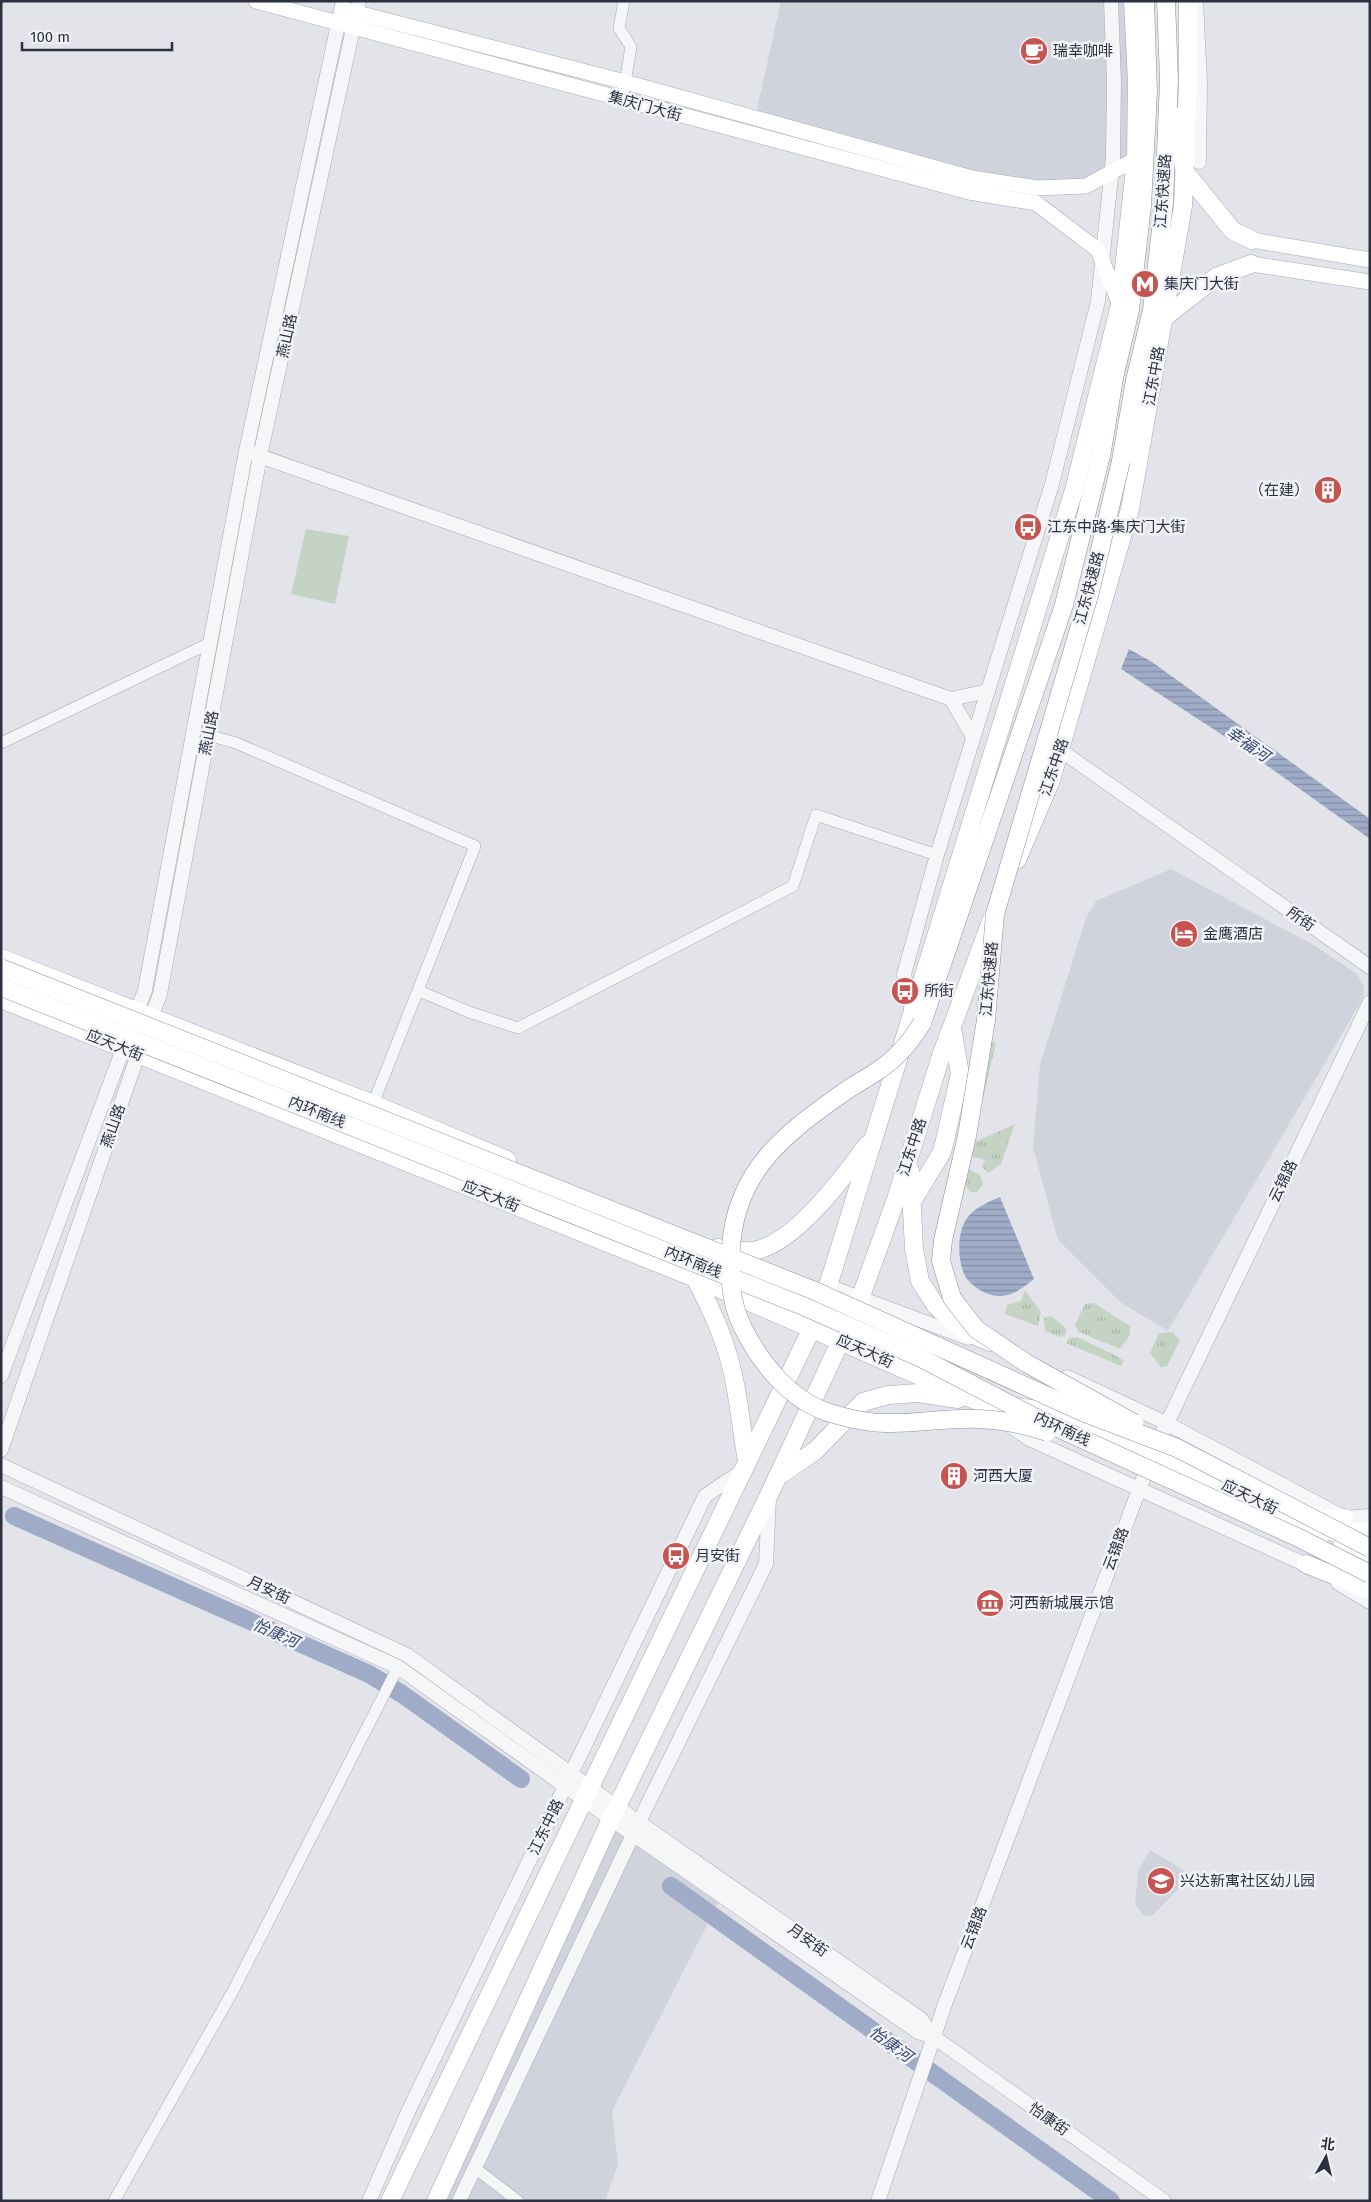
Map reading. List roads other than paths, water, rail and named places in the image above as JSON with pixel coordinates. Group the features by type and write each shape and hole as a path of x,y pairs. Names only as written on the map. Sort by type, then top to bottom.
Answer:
{"main road":[{"name":"集庆门大街","path":"256,1 349,13 625,82 1037,195"},
{"name":"江东中路","path":"390,2201 812,1328 828,1286 876,1132 917,1018 1074,490 1120,305 1136,159 1137,82 1134,1"},
{"name":"江东快速路","path":"917,1018 1064,605 1102,451 1114,378 1130,310 1142,206 1147,78 1144,1"},
{"name":"江东快速路","path":"1166,1 1169,80 1164,202 1152,310 1135,380 1121,461 1090,592 994,914 986,1020 960,1167 943,1240 941,1261 945,1280 952,1298 976,1329 1026,1363 1094,1399 1177,1448"},
{"name":"江东中路","path":"436,2201 614,1813 769,1495 860,1299 984,938 1051,780 1130,509 1183,206 1192,167 1188,80 1188,1"},
{"name":"集庆门大街","path":"349,13 622,100 969,192 1037,195"},
{"path":"1037,195 1086,186 1136,159 1147,78"},
{"path":"1169,80 1192,167 1233,231 1252,240 1370,260"},
{"path":"1037,195 1098,250 1120,305"},
{"path":"1165,317 1216,277 1251,264 1370,282"},
{"name":"应天大街","path":"1,958 145,1012 373,1104 714,1248 802,1290 821,1304 1324,1533 1370,1557"},
{"name":"内环南线","path":"1,968 815,1291 1085,1413 1177,1448 1370,1548"},
{"name":"内环南线","path":"1,987 803,1306 921,1358 1034,1417 1297,1537 1370,1574"},
{"name":"应天大街","path":"1,999 695,1278 842,1340 977,1401 1045,1410 1153,1455 1370,1564"},
{"path":"917,1018 909,1043 881,1070 849,1089 784,1138 759,1164 748,1182 733,1225 730,1288 738,1317 753,1348 771,1371 793,1392 824,1411 855,1420 886,1423 980,1419 1027,1426 1132,1461"},
{"path":"910,1203 942,1152 960,1074 952,1027"},
{"path":"714,1248 753,1251 786,1234 802,1222 824,1199 848,1171 876,1132"},
{"path":"910,1154 910,1203 914,1249 920,1281 936,1306 962,1330 1024,1358"},
{"path":"695,1278 714,1313 727,1349 745,1465"},
{"path":"777,1478 815,1452 842,1421 863,1402 888,1395 919,1393 977,1401"},
{"path":"1153,1455 1321,1519 1345,1518"},
{"path":"1324,1533 1370,1531"},
{"path":"1306,1564 1370,1590"}],"street":[{"path":"622,100 631,47 619,28 624,1"},
{"name":"江东中路","path":"917,1018 904,974 937,855 1052,484 1098,301 1112,172 1114,82 1111,1"},
{"name":"江东中路","path":"1192,167 1200,82 1196,1"},
{"name":"燕山路","path":"1,1450 145,1012 146,990 246,451 349,13"},
{"name":"燕山路","path":"145,1012 160,994 260,456 349,13"},
{"path":"246,451 951,699 988,691"},
{"path":"1,743 210,643"},
{"path":"951,699 973,738"},
{"path":"208,735 236,743 475,846 373,1104"},
{"name":"所街","path":"1060,750 1370,967"},
{"path":"419,991 469,1012 518,1028 793,886 816,815 937,855"},
{"name":"云锦路","path":"878,2201 928,2060 934,2037 1138,1490 1166,1423 1370,1002"},
{"name":"燕山路","path":"1,1376 131,1051"},
{"path":"802,1290 828,1286"},
{"name":"应天大街","path":"828,1286 1024,1358 1166,1423 1345,1518"},
{"name":"应天大街","path":"977,1401 1030,1439 1138,1490 1306,1564 1370,1602"},
{"name":"月安街","path":"1,1465 407,1655 569,1780 636,1828"},
{"name":"江东中路","path":"369,2201 408,2112 704,1496 745,1465"},
{"path":"1,1487 398,1667 569,1780"},
{"name":"江东中路","path":"459,2201 636,1828 766,1564 769,1495"},
{"path":"1345,1518 1370,1516"},
{"path":"114,2201 233,1991 398,1667"},
{"name":"怡康街","path":"636,1828 918,2032 934,2037 1164,2201"},
{"path":"475,2168 518,2201"}],"water":[{"name":"幸福河","path":"1129,649 1152,662 1370,819 1370,839 1241,747 1121,669"},
{"path":"1000,1197 1034,1279 1005,1296 996,1296 982,1291 967,1279 961,1265 959,1248 961,1231 971,1213"}],"waterway":[{"name":"怡康河","path":"14,1516 369,1674 402,1694 521,1779"},
{"name":"怡康河","path":"671,1886 1111,2201"}],"place":[{"name":"瑞幸咖啡","path":"1034,51"},
{"name":"集庆门大街","path":"1145,284"},
{"name":"（在建）","path":"1328,490"},
{"name":"江东中路·集庆门大街","path":"1028,527"},
{"name":"金鹰酒店","path":"1184,934"},
{"name":"所街","path":"905,991"},
{"name":"河西大厦","path":"954,1476"},
{"name":"月安街","path":"676,1556"},
{"name":"河西新城展示馆","path":"990,1603"},
{"name":"兴达新寓社区幼儿园","path":"1161,1881"}]}
